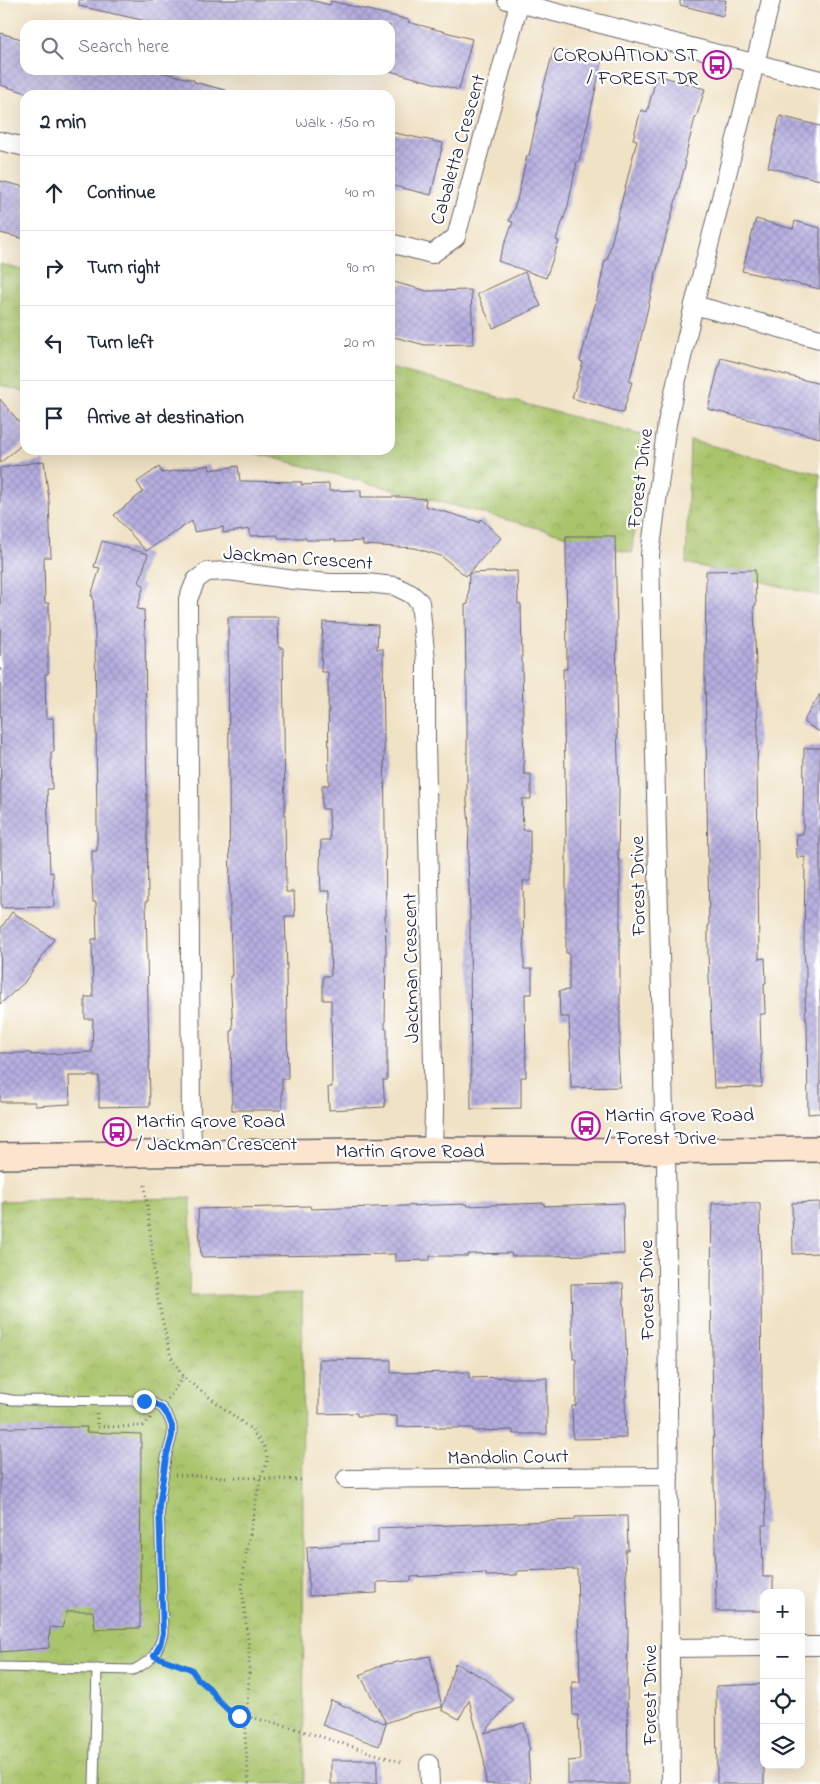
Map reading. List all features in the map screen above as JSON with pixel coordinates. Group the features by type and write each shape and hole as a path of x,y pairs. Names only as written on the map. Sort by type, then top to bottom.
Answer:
{"street":[{"name":"Forest Drive","path":"671,1784 666,1150 650,555 667,423 694,305 771,0"},
{"path":"515,1 820,80"},
{"name":"Cabaletta Crescent","path":"395,244 432,254 456,237 515,1"},
{"path":"0,141 20,146"},
{"path":"694,305 820,339"},
{"name":"Jackman Crescent","path":"193,1152 191,1114 188,599 196,580 207,572 229,571 294,580 395,586 411,594 420,602 426,661 434,1112 433,1150"},
{"name":"Martin Grove Road","path":"0,1156 193,1152 820,1149"},
{"name":"Mandolin Court","path":"346,1479 670,1476"},
{"path":"805,1646 820,1646"},
{"path":"670,1648 760,1647"},
{"path":"429,1764 430,1784"}],"lane":[{"path":"0,1398 12,1400 144,1401 162,1408 172,1426 172,1436 166,1458 159,1506 163,1633 160,1645 154,1656 133,1670 0,1667"},
{"path":"94,1784 96,1669"}],"path":[{"path":"145,1185 157,1298 171,1357 183,1377 252,1430 264,1447 267,1463 260,1479 245,1561 242,1589 249,1649 249,1678 244,1736 249,1784"},
{"path":"164,1474 304,1480"},
{"path":"154,1656 191,1669 198,1679 209,1688 228,1710 239,1716 284,1726 401,1762"}],"green space":[{"path":"0,264 20,270 20,391 0,385"},
{"path":"395,369 641,435 632,553 263,455 395,455"},
{"path":"690,440 820,474 820,596 686,563"},
{"path":"191,1198 189,1296 302,1293 304,1784 0,1784 0,1201"}],"building":[{"path":"79,0 310,0 330,5 331,1 409,20 408,22 472,39 459,90 395,72 395,20 142,20 79,6"},
{"path":"680,0 726,0 723,16 680,5"},
{"path":"0,33 20,39 20,75 173,75 225,90 20,91 0,85"},
{"path":"554,49 602,61 579,162 577,161 568,206 556,240 559,241 546,278 498,261 513,222 509,221 517,200 527,156 529,156 544,85"},
{"path":"657,75 705,89 684,161 686,162 656,273 629,382 632,382 623,413 572,398 583,362 580,361 637,140 633,139 641,110 647,112"},
{"path":"780,116 820,126 820,180 768,167"},
{"path":"395,133 443,143 431,195 395,186"},
{"path":"0,181 20,186 20,238 0,233"},
{"path":"756,219 793,229 795,221 820,228 820,289 742,271"},
{"path":"525,272 541,306 493,328 477,294"},
{"path":"395,282 427,291 471,290 473,344 425,345 395,337"},
{"path":"721,358 820,384 820,438 708,409"},
{"path":"0,399 20,423 20,446 0,463"},
{"path":"44,461 49,500 51,557 44,557 45,603 49,603 48,674 45,674 46,718 53,718 54,752 51,752 52,789 47,789 50,873 53,872 54,907 1,908 0,468"},
{"path":"209,465 210,470 238,466 240,481 302,482 301,485 329,484 329,491 361,490 361,497 426,499 425,506 479,522 481,519 501,538 466,576 441,556 415,548 363,545 363,541 306,540 306,538 278,538 278,535 250,536 250,529 223,533 223,527 194,532 192,521 146,551 114,515 143,492 137,482 159,467 162,473"},
{"path":"566,536 615,536 619,791 618,860 620,860 620,1048 618,1048 620,1087 571,1088 569,1017 560,1017 559,991 569,990 569,953 566,953 563,669 567,669"},
{"path":"102,541 148,554 139,583 144,585 137,609 144,610 145,634 148,901 146,901 150,1106 99,1107 99,1076 69,1076 70,1104 35,1106 35,1102 0,1102 0,1053 31,1053 31,1055 92,1052 93,1019 85,1019 85,997 93,997 92,939 97,939 96,902 93,902 92,879 92,851 97,851 97,820 95,635 93,596 91,596 100,568 94,567"},
{"path":"755,570 759,959 765,958 766,983 764,983 765,1014 760,1014 762,1087 714,1088 708,954 705,674 706,571"},
{"path":"517,571 518,604 521,604 524,774 531,774 531,799 522,799 523,830 530,830 531,859 531,881 523,881 524,969 532,969 532,994 525,994 526,1077 521,1077 521,1108 471,1109 465,605 468,604 469,573"},
{"path":"228,617 278,617 279,648 283,648 286,892 294,892 295,916 285,916 288,1079 282,1079 282,1110 232,1110 231,1030 233,1030 230,976 232,976"},
{"path":"323,622 378,625 377,649 383,649 386,916 385,1029 387,1029 387,1080 383,1080 385,1107 329,1110 328,1087 332,1087 331,1000 323,1000 323,976 331,976 329,943 330,891 321,891 320,867 321,840 330,840 329,809 322,809 322,785 329,785 328,672 321,672"},
{"path":"820,694 820,732 803,722"},
{"path":"804,748 820,748 820,1113 808,1114 804,943 805,857 797,858 796,834 803,834"},
{"path":"12,912 54,939 24,983 0,1004 1,928"},
{"path":"820,1202 820,1253 793,1254 792,1203"},
{"path":"544,1203 544,1206 623,1203 624,1254 512,1256 511,1253 468,1254 468,1256 430,1256 430,1260 395,1261 395,1254 201,1257 198,1209 310,1206 311,1209"},
{"path":"712,1203 760,1203 763,1490 765,1490 766,1525 762,1525 763,1577 773,1577 773,1589 760,1589 760,1611 716,1611 711,1285"},
{"path":"623,1283 627,1364 625,1397 626,1438 573,1439 572,1406 576,1406 576,1359 573,1359 571,1284"},
{"path":"319,1359 391,1360 391,1373 469,1372 469,1378 547,1378 547,1434 513,1434 513,1430 473,1431 473,1428 436,1428 436,1426 397,1427 397,1416 357,1416 357,1413 319,1414"},
{"path":"87,1427 86,1432 141,1434 140,1628 95,1629 93,1611 67,1611 62,1628 50,1627 49,1648 0,1652 0,1428"},
{"path":"627,1516 628,1550 625,1550 628,1632 628,1784 568,1784 568,1761 580,1760 578,1715 573,1715 572,1682 580,1682 577,1569 517,1571 517,1575 486,1576 486,1573 411,1577 411,1581 377,1582 377,1593 309,1596 307,1547 378,1543 378,1528 575,1520 575,1517"},
{"path":"430,1656 442,1707 413,1713 386,1723 360,1675 382,1665"},
{"path":"455,1663 484,1678 513,1699 484,1733 524,1723 530,1751 528,1751 530,1784 486,1784 484,1760 469,1700 459,1719 442,1710"},
{"path":"760,1684 760,1769 764,1769 764,1784 717,1784 716,1686"},
{"path":"331,1700 386,1724 379,1746 322,1725"},
{"path":"331,1760 377,1760 377,1784 331,1784"}],"place":[{"name":"CORONATION ST / FOREST DR","path":"717,65"},
{"name":"Martin Grove Road / Forest Drive","path":"586,1126"},
{"name":"Martin Grove Road / Jackman Crescent","path":"117,1132"}],"route":[{"path":"144,1401 162,1408 172,1426 172,1436 166,1458 159,1506 163,1633 160,1645 154,1656 191,1669 198,1679 209,1688 228,1710 239,1716"}]}
